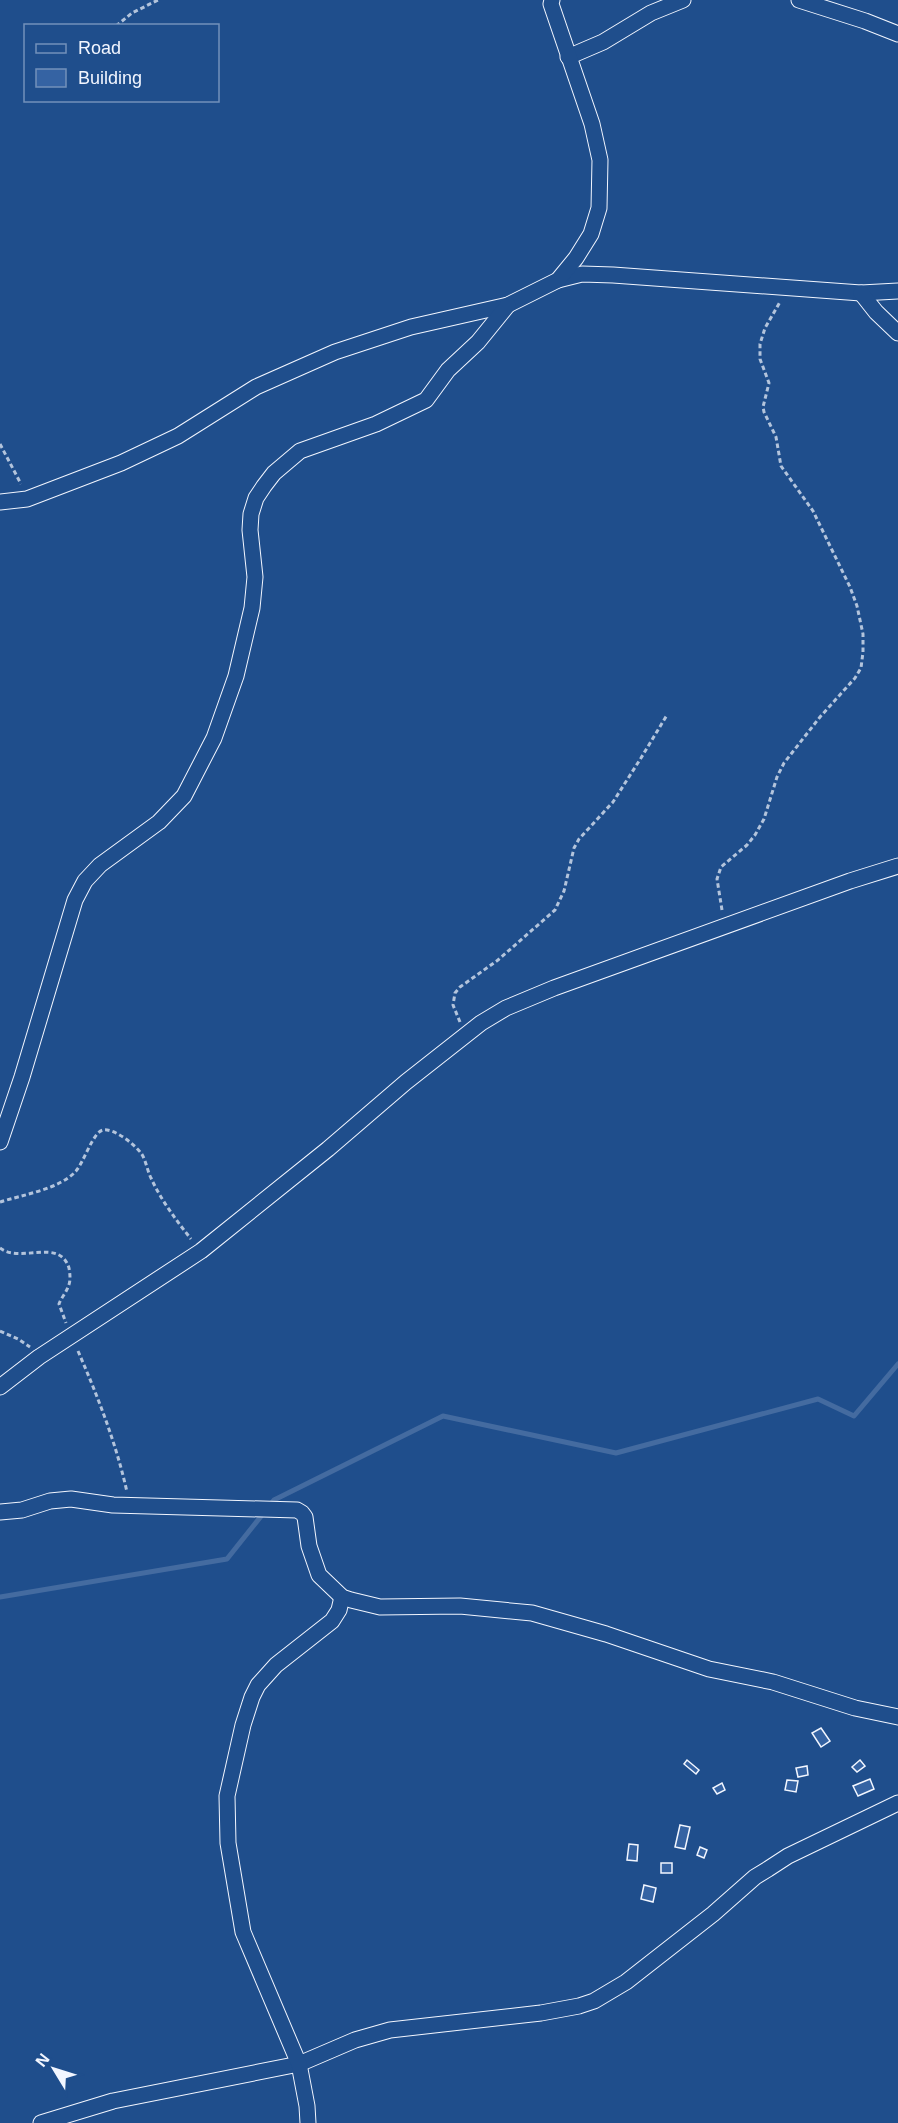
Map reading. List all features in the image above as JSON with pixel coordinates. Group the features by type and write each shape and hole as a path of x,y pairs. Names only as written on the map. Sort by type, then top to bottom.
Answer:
{"street":[{"path":"568,57 603,42 651,13 683,0"},
{"path":"799,0 898,34"},
{"path":"551,1 592,124 600,160 599,208 591,234 576,258 558,280"},
{"path":"0,502 27,499 121,463 178,436 256,387 335,352 411,327 508,305 558,280 582,274 861,293 895,293"},
{"path":"861,293 876,312 898,333"},
{"path":"0,1142 75,900 85,881 100,865 159,822 184,796 214,738 236,676 252,609 255,577 250,530 251,514 256,498 274,473 300,451 376,424 426,400 448,370 478,342 508,305"},
{"path":"0,1387 39,1357 201,1251 328,1149 406,1082 482,1023 506,1008 554,987 898,866"},
{"path":"0,1512 22,1510 50,1501 70,1499 131,1505 252,1510 287,1509 302,1513 305,1517 309,1546 319,1575 342,1597 380,1607 460,1606 532,1613 606,1634 709,1669 773,1682 855,1708 898,1717"},
{"path":"308,2123 299,2064 243,1932 228,1843 227,1796 243,1725 258,1685 276,1665 332,1621 339,1610 342,1597"},
{"path":"41,2123 113,2101 299,2064 355,2040 390,2030 541,2013 594,2001 626,1982 713,1914 755,1877 788,1856 898,1803"}],"path":[{"path":"118,24 132,13 158,0"},
{"path":"726,926 717,879 721,867 755,835 764,819 784,764 820,717 855,678 861,668 863,652 863,634 857,606 816,516 781,466 776,437 763,407 769,384 760,359 760,344 765,328 790,287"},
{"path":"0,444 27,499"},
{"path":"466,1035 453,1005 455,993 498,960 555,910 564,891 574,848 579,839 613,802 667,715"},
{"path":"0,1202 26,1196 71,1176 84,1162 94,1137 99,1131 105,1130 135,1146 143,1155 150,1177 162,1199 201,1251"},
{"path":"0,1248 12,1254 52,1252 67,1263 70,1283 58,1304 114,1442 131,1505"},
{"path":"0,1331 25,1343 39,1357"}],"building":[{"path":"821,1728 830,1741 821,1747 812,1733"},
{"path":"687,1760 699,1770 696,1774 684,1764"},
{"path":"860,1760 865,1766 857,1772 852,1767"},
{"path":"807,1766 808,1775 798,1777 796,1768"},
{"path":"870,1779 874,1789 858,1796 853,1786"},
{"path":"787,1780 798,1781 796,1792 785,1790"},
{"path":"722,1783 725,1790 717,1794 713,1788"},
{"path":"680,1825 690,1827 685,1849 675,1847"},
{"path":"629,1844 638,1845 637,1861 627,1860"},
{"path":"700,1847 707,1850 704,1858 697,1855"},
{"path":"661,1863 672,1863 672,1873 661,1873"},
{"path":"644,1885 656,1888 653,1902 641,1899"}],"waterway":[{"path":"0,1597 227,1559 274,1500 443,1416 616,1453 818,1399 854,1416 898,1364"}]}
